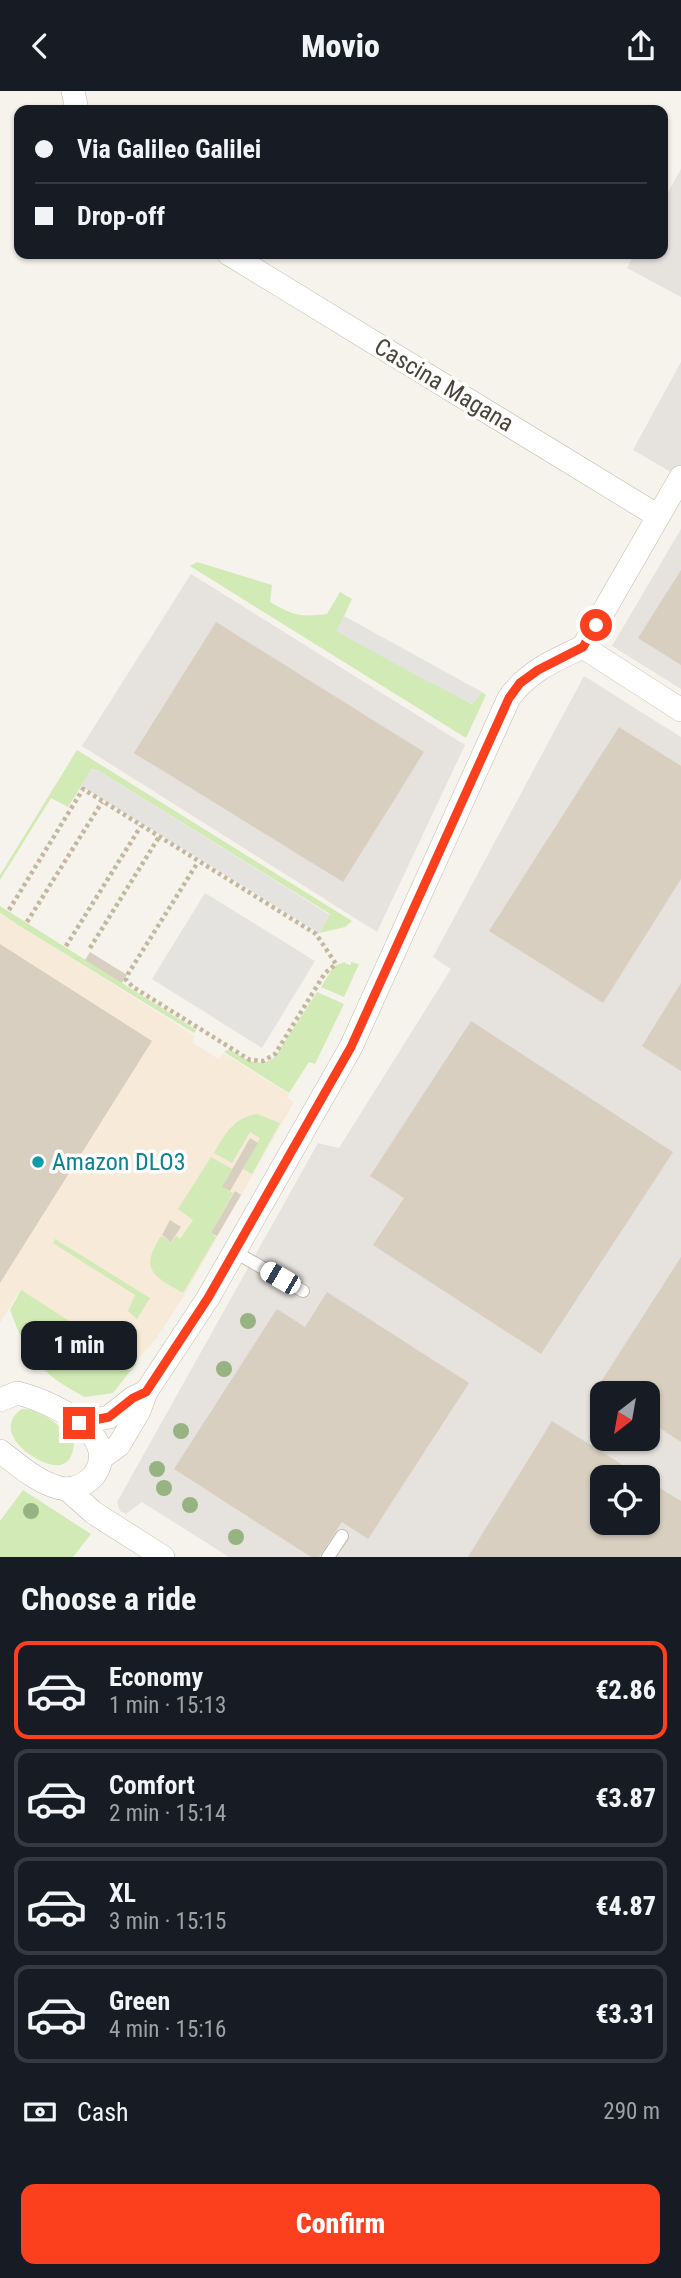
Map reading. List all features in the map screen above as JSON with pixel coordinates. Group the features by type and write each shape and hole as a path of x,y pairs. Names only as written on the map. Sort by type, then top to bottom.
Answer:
{"street":[{"name":"Cascina Magana","path":"237,259 659,516"},
{"path":"67,1489 87,1483 119,1444 139,1412 146,1392 235,1251 351,1047 509,698 520,683 538,670 583,647 681,477"},
{"path":"583,647 681,710"},
{"path":"79,1423 109,1417 133,1398 146,1392"},
{"path":"0,1399 17,1393 49,1404 79,1423 97,1441 102,1449 98,1467 99,1495 113,1525"},
{"path":"2,1455 44,1480 67,1489 94,1513 163,1557"}],"lane":[{"path":"235,1251 303,1291"},
{"path":"328,1557 342,1536"}],"path":[{"path":"9,911 83,789 316,934 336,964 325,973 275,1054 263,1061 250,1060 132,987 126,980 198,862"},
{"path":"27,922 102,802"},
{"path":"66,946 141,825"},
{"path":"90,949 159,837"}],"shaded area":[{"path":"681,169 681,297 627,268 632,259 668,259 668,192"},
{"path":"681,362 681,478 633,450"},
{"path":"681,529 681,689 612,646"},
{"path":"191,574 465,745 377,932 82,746"},
{"path":"344,616 482,692 473,704 421,678 336,631"},
{"path":"584,676 681,737 681,1557 229,1557 142,1502 126,1514 120,1511 117,1502 318,1143 339,1148 451,969 433,957"},
{"path":"91,769 99,771 330,915 319,933 81,786"},
{"path":"205,893 315,961 262,1048 152,979"},
{"path":"0,914 194,1035 193,1043 219,1059 223,1053 289,1094 287,1098 294,1102 182,1299 156,1339 135,1362 20,1290 0,1323"}],"green space":[{"path":"197,562 272,585 270,602 297,614 327,614 340,592 352,599 337,631 472,704 482,692 486,695 466,738 190,566"},
{"path":"77,750 352,921 345,927 319,933 330,914 92,769 68,807 51,798 0,880 0,875"},
{"path":"0,906 196,1031 194,1033 18,925 0,913"},
{"path":"345,962 351,965 351,962 359,964 344,997 321,987 334,966"},
{"path":"317,992 344,1004 315,1064 309,1062 289,1093 224,1052 229,1049 257,1063 269,1061 275,1057"},
{"path":"257,1114 280,1123 252,1174 243,1169 260,1138 250,1132 232,1163 214,1153 226,1133 236,1123"},
{"path":"211,1157 232,1169 222,1187 233,1193 211,1233 216,1237 183,1293 152,1271 151,1257 161,1236 172,1242 176,1236 180,1239 193,1220 178,1209"},
{"path":"55,1239 150,1298 137,1319 128,1311 135,1295 53,1243"},
{"path":"21,1290 136,1364 113,1393 85,1397 57,1380 37,1362 29,1352 10,1310"},
{"path":"22,1409 51,1419 64,1430 74,1441 70,1459 60,1465 53,1465 32,1456 20,1446 11,1427 15,1415"},
{"path":"23,1490 91,1534 73,1557 0,1557 0,1521"}],"building":[{"path":"681,570 681,665 638,638"},
{"path":"216,622 424,752 343,882 134,753"},
{"path":"619,727 681,766 681,879 603,1003 489,931"},
{"name":"Amazon DLO3","path":"0,944 152,1041 0,1283"},
{"path":"90,952 127,975 122,983 85,960"},
{"path":"681,983 681,1071 642,1046"},
{"path":"471,1021 673,1152 541,1354 373,1245 404,1198 370,1176"},
{"path":"250,1138 258,1143 230,1191 222,1187"},
{"path":"235,1191 241,1195 217,1236 211,1233"},
{"path":"170,1220 181,1227 171,1242 162,1235"},
{"path":"681,1257 681,1442 660,1428 660,1381 601,1381"},
{"path":"327,1292 469,1383 368,1539 342,1522 319,1557 311,1557 174,1469 277,1309 305,1327"},
{"path":"552,1421 590,1445 590,1451 600,1451 623,1465 590,1465 590,1535 660,1535 660,1488 681,1501 681,1557 468,1557"}],"place":[{"name":"Amazon DLO3","path":"38,1162"}],"route":[{"path":"79,1423 109,1417 133,1398 146,1392 180,1342 247,1232 351,1047 509,698 520,683 538,670 583,647 596,625"}]}
